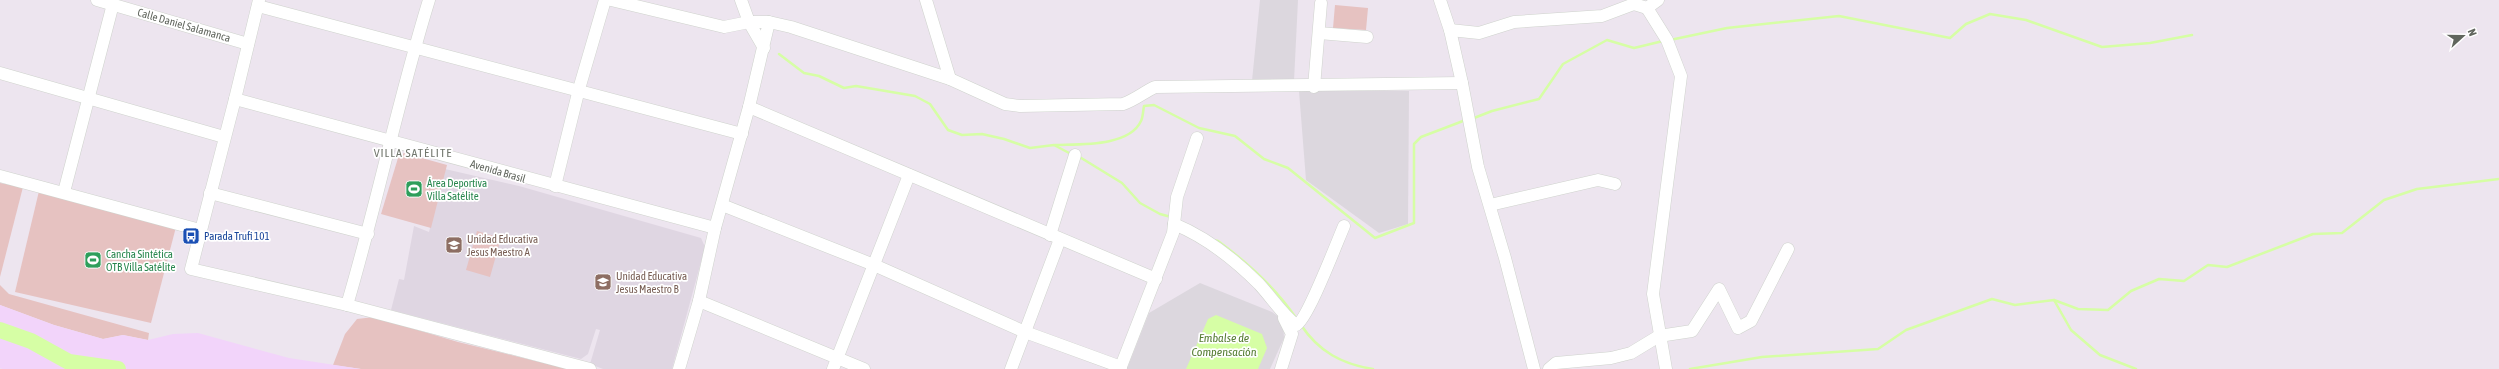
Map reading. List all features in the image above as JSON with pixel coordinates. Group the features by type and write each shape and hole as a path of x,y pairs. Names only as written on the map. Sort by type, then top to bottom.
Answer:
{"street":[{"name":"Calle Daniel Salamanca","path":"97,0 120,4 248,44"},
{"path":"347,305 368,234 415,46 429,0"},
{"path":"555,186 579,89 605,0"},
{"path":"611,0 724,27 749,22 769,22 853,46 950,79 992,99 1020,106 1123,104 1155,88 1314,87 1462,83"},
{"path":"741,0 749,22 764,48"},
{"path":"926,0 950,79"},
{"path":"1440,0 1450,30 1478,167 1490,205 1534,369"},
{"path":"1647,8 1658,0"},
{"path":"590,369 347,305 190,269 235,99 258,3 742,134"},
{"path":"1314,87 1321,3"},
{"path":"64,192 87,96 120,4"},
{"path":"1450,30 1479,33 1514,22 1602,16 1634,4 1647,8 1667,40 1681,76 1653,294 1659,336 1666,369"},
{"path":"679,369 699,301 715,228 742,134 764,48 769,22"},
{"path":"1319,33 1367,37"},
{"path":"0,73 87,96 224,137"},
{"name":"Avenida Brasil","path":"235,99 715,228"},
{"path":"749,107 1055,237 1156,278"},
{"path":"722,205 874,265 1025,332 1121,368 1173,233 1177,197 1197,138"},
{"path":"1011,369 1025,332 1055,237 1075,155"},
{"path":"835,364 909,175"},
{"path":"0,176 64,192 200,230"},
{"path":"1490,205 1598,180 1615,184"},
{"path":"210,193 368,234"},
{"path":"1174,224 1189,230 1232,260 1260,285 1283,314 1296,325 1304,319 1344,226"},
{"path":"1549,369 1556,363 1611,358 1631,353 1659,336 1692,331 1719,290 1738,328 1751,321 1788,249"},
{"path":"699,301 835,364 864,369"},
{"path":"1281,369 1292,334 1283,314"}],"shaded area":[{"path":"1260,0 1298,0 1294,81 1252,81"},
{"path":"1335,5 1368,8 1366,30 1333,28"},
{"path":"1299,91 1409,91 1408,224 1379,233 1306,180"},
{"name":"Área Deportiva Villa Satélite","path":"404,153 447,165 431,228 381,214 398,158"},
{"path":"445,169 519,186 701,238 705,247 672,369 603,369 590,364 600,330 596,329 588,354 581,359 391,310 399,279 404,280 414,226 429,232"},
{"path":"0,183 23,187 0,277"},
{"name":"Cancha Sintética OTB Villa Satélite","path":"39,191 176,227 151,323 15,292"},
{"path":"477,231 501,238 490,277 466,270"},
{"path":"1200,283 1272,312 1283,320 1284,338 1270,369 1127,369 1149,313"},
{"path":"0,285 9,294 149,333 148,340 123,335 103,339 54,325 0,305"},
{"path":"374,317 458,342 568,369 361,369 333,365 345,334 357,319"}],"sand":[{"path":"0,305 54,325 103,339 123,335 148,340 173,334 198,333 289,358 361,369 2,369 0,368"}],"water":[{"name":"Embalse de Compensación","path":"1216,315 1262,334 1267,348 1258,369 1186,369 1208,319"}],"waterway":[{"path":"1670,40 1727,28 1839,16 1950,38 1966,24 1990,14 2026,20 2102,47 2150,43 2192,35"},
{"path":"1474,118 1492,111 1539,99 1563,64 1607,40 1634,48 1663,41"},
{"path":"779,54 804,73 819,76 844,88 856,86 915,96 930,104 948,130 962,135 982,134 1004,139 1030,148 1054,145 1071,154"},
{"path":"1055,145 1090,144 1115,140 1126,136 1135,129 1141,121 1144,106 1154,105 1199,128 1235,136 1264,159 1288,168 1375,238 1414,223 1414,144 1421,137 1463,121"},
{"path":"1078,156 1122,183 1140,203 1160,214 1171,217"},
{"path":"1690,369 1762,357 1878,349 1906,330 1992,299 2015,305 2054,300 2078,309 2108,310 2131,291 2159,279 2184,281 2208,265 2227,267 2313,234 2342,233 2384,200 2417,189 2499,179"},
{"path":"1213,240 1218,241 1229,249 1260,276 1279,296 1296,318"},
{"path":"2054,300 2071,330 2100,355 2136,369"},
{"path":"1301,325 1315,343 1332,355 1351,364 1373,369"},
{"path":"0,330 31,341 69,362 118,369"}],"place":[{"name":"Área Deportiva Villa Satélite","path":"414,189"},
{"name":"Parada Trufi 101","path":"191,236"},
{"name":"Unidad Educativa Jesus Maestro A","path":"454,245"},
{"name":"Cancha Sintética OTB Villa Satélite","path":"93,260"},
{"name":"Unidad Educativa Jesus Maestro B","path":"603,282"}],"district":[{"name":"VILLA SATÉLITE","path":"413,153"}]}
